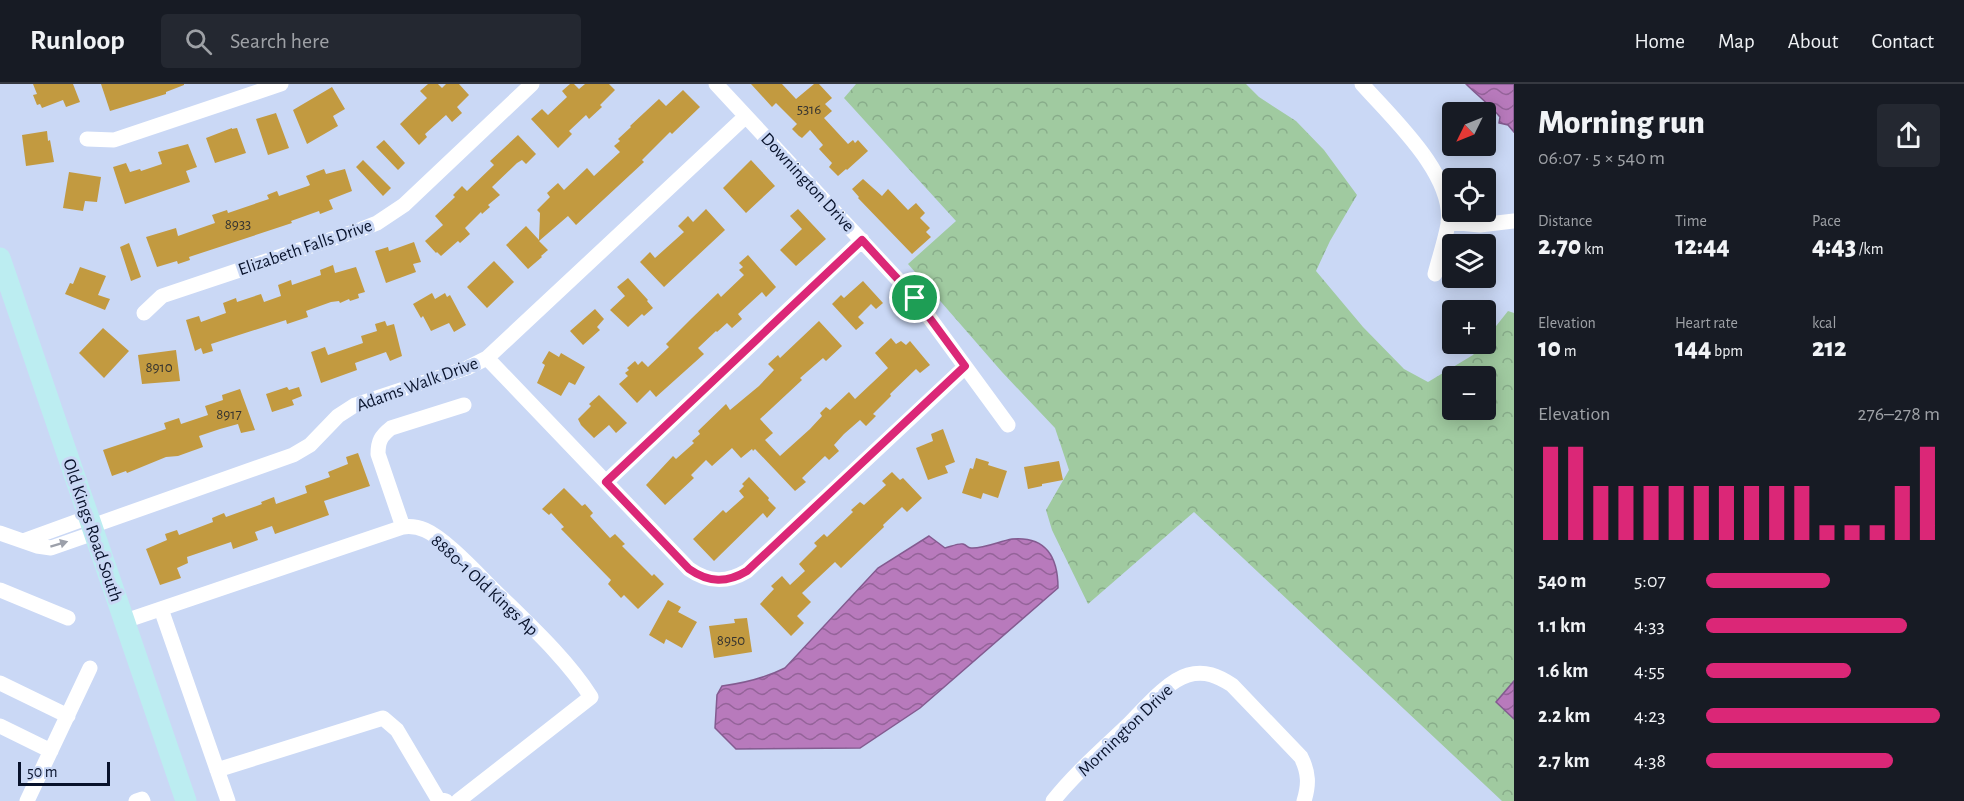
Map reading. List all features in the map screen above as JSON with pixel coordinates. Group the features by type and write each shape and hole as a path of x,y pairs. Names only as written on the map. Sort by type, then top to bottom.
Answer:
{"street":[{"path":"87,139 114,140 281,84"},
{"name":"Elizabeth Falls Drive","path":"144,313 162,296 362,229 391,215 404,206 532,84"},
{"name":"Downington Drive","path":"716,84 915,298 1008,425"},
{"path":"1362,84 1427,159 1442,189"},
{"name":"Adams Walk Drive","path":"0,533 51,548 92,525 293,455 310,445 338,416 355,405 467,368 488,358 746,116"},
{"path":"1435,274 1448,222 1480,225 1514,221"},
{"path":"606,482 862,240"},
{"name":"Old Kings Road South","path":"0,258 186,801"},
{"path":"488,358 689,569 698,576 722,581 737,577 747,571 965,366"},
{"path":"125,621 403,526 378,454 378,443 391,428 464,405"},
{"name":"8880-1 Old Kings Ap","path":"403,526 426,530 462,559 580,679 591,697 458,801"},
{"path":"0,590 68,618"},
{"path":"161,609 228,801"},
{"path":"27,801 90,668"},
{"name":"Mornington Drive","path":"1053,801 1090,761 1170,684 1187,675 1204,673 1220,677 1232,685 1301,757 1307,769 1305,796"},
{"path":"0,683 68,716"},
{"path":"217,770 383,718 397,730 438,799 446,801"},
{"path":"0,726 51,751"},
{"path":"136,801 142,799 143,801"}],"green space":[{"path":"856,84 1246,84 1259,97 1296,121 1324,150 1357,195 1330,241 1316,271 1363,327 1404,369 1428,382 1442,374 1442,420 1496,420 1496,366 1455,366 1474,354 1496,354 1496,326 1508,311 1514,313 1514,681 1497,702 1514,719 1514,801 1502,801 1194,512 1088,604 1052,530 1046,510 1069,470 1055,428 1002,372 908,264 956,221 844,98"}],"water":[{"path":"1466,84 1514,84 1514,132 1508,125 1499,123 1500,117 1496,113 1496,102 1486,102"},
{"path":"929,536 945,548 964,544 970,548 976,548 1012,539 1034,541 1048,551 1052,558 1056,567 1058,588 920,708 860,748 736,749 715,728 717,695 722,686 755,680 785,668 878,568"},
{"path":"1514,681 1514,719 1496,702"}],"building":[{"path":"33,84 73,84 80,102 66,107 63,100 42,108 40,104 37,105 33,95 37,94"},
{"path":"101,84 184,85 166,94 110,111"},
{"path":"428,84 438,84 442,88 446,84 459,84 469,95 457,107 462,113 452,122 446,115 425,134 427,137 419,145 400,124 427,98 420,91"},
{"path":"570,84 574,84 579,89 585,84 609,84 615,90 589,119 586,115 569,131 572,134 558,148 531,119 542,109 548,115 567,97 562,91"},
{"path":"751,84 782,84 796,99 814,84 819,84 832,98 825,104 832,111 824,118 848,144 853,140 855,143 858,140 868,151 838,176 829,167 832,163 819,149 823,145 810,130 802,138 799,136 792,129 797,124 776,103 772,107"},
{"path":"332,87 345,109 333,116 338,126 307,144 293,110"},
{"path":"683,90 700,107 672,134 670,132 642,160 644,162 576,225 568,216 539,241 548,250 528,269 506,245 526,226 539,240 540,213 537,210 550,197 547,193 558,183 564,190 587,168 594,176 620,152 614,146 630,126 659,99 666,106"},
{"path":"276,113 289,148 268,155 256,119"},
{"path":"237,128 246,153 215,163 206,138"},
{"path":"47,131 54,162 26,166 22,135"},
{"path":"518,135 536,154 526,164 522,160 517,163 492,187 500,195 488,205 490,207 482,214 481,212 465,228 470,234 441,256 436,253 425,241 443,225 435,216 455,197 453,195 462,186 467,191 494,165 490,161"},
{"path":"384,140 405,163 398,170 376,147"},
{"path":"188,144 197,167 186,171 190,182 125,204 113,167 126,163 130,172 140,169 141,171 162,164 158,152"},
{"path":"363,160 391,188 383,196 356,167"},
{"path":"751,160 775,186 746,213 723,188"},
{"path":"324,169 326,174 345,169 352,191 329,200 333,209 320,214 319,211 291,221 292,223 189,257 190,260 178,264 177,261 157,267 146,237 176,228 178,236 215,223 212,215 227,210 228,213 269,199 267,195 277,191 279,196 308,186 310,185 306,176"},
{"path":"69,172 101,177 97,202 85,201 83,211 63,208"},
{"path":"863,179 882,196 888,189 908,210 916,203 925,213 920,218 930,228 926,232 931,237 912,254 852,189"},
{"path":"706,209 725,230 664,287 640,262 650,252 655,258 684,232 678,226 688,216 693,222"},
{"path":"798,209 826,239 796,266 780,250 802,229 790,216"},
{"path":"414,242 421,262 413,264 416,272 386,283 375,251 388,247 389,251"},
{"path":"129,243 141,277 131,281 120,247"},
{"path":"748,255 776,287 766,297 762,292 738,314 742,319 732,328 727,323 716,331 698,348 704,354 656,397 650,390 637,403 619,384 628,376 625,373 629,370 627,368 635,361 638,365 642,361 648,367 669,347 666,344 718,293 721,297 744,275 739,270 743,267 739,263"},
{"path":"494,261 514,282 487,308 467,287"},
{"path":"333,265 335,273 356,267 365,292 358,294 359,298 340,303 339,301 331,302 306,311 308,317 287,324 286,320 211,344 213,351 203,354 201,348 195,351 186,320 199,316 201,322 226,313 223,303 236,298 237,302 261,294 264,302 281,296 278,285 291,280 292,285 321,275 320,270"},
{"path":"80,267 106,276 98,295 110,299 105,310 65,294 70,283 73,284"},
{"path":"628,278 653,308 644,316 642,314 628,327 610,310 625,296 617,287"},
{"path":"863,281 883,303 876,309 871,304 858,317 864,323 856,330 832,304 841,295 844,298"},
{"path":"432,293 435,299 445,293 447,297 450,295 466,325 454,332 449,323 431,331 413,304"},
{"path":"595,309 604,319 597,327 600,330 583,345 570,331"},
{"path":"385,321 387,326 394,324 402,356 390,361 386,352 355,363 357,370 321,383 311,352 325,347 328,355 363,343 361,336 377,331 375,324"},
{"path":"819,321 842,346 826,361 823,358 800,378 802,380 760,419 773,433 765,440 780,456 810,429 822,416 820,413 826,407 830,410 849,392 855,399 888,368 875,353 891,338 896,344 901,341 906,345 910,341 930,365 920,373 916,369 890,394 891,396 873,414 876,416 866,426 860,420 844,434 834,445 839,451 829,460 825,456 802,478 806,482 795,491 755,449 741,458 732,448 712,466 706,460 691,475 694,478 665,505 646,485 673,456 676,459 694,443 692,441 700,434 698,431 726,404 730,410 759,386 774,370 768,364 778,355 780,358"},
{"path":"103,328 129,351 104,378 79,353"},
{"path":"176,350 180,381 142,384 138,355"},
{"path":"549,351 559,357 561,353 585,367 575,385 569,382 561,396 537,383 545,365 542,363"},
{"path":"287,387 289,390 299,387 302,396 292,400 294,405 272,412 266,394"},
{"path":"240,389 255,430 241,433 238,424 220,429 199,436 203,447 112,476 103,450 166,429 164,423 179,418 181,424 208,415 205,406 223,400 222,395"},
{"path":"599,395 627,423 616,433 609,425 594,438 578,419"},
{"path":"943,429 955,462 945,466 948,473 928,480 916,448 933,441 931,434"},
{"path":"358,453 370,486 324,501 329,515 275,534 272,526 255,532 258,540 233,549 231,542 187,557 188,563 177,568 181,578 160,585 146,549 167,540 165,534 177,530 179,535 213,522 212,518 224,513 226,517 262,504 261,502 274,497 276,504 307,493 305,486 330,477 328,472 348,464 346,457"},
{"path":"976,458 989,462 988,465 1007,471 998,498 983,493 981,499 962,493 970,468 973,469"},
{"path":"1059,461 1063,480 1028,489 1024,467"},
{"path":"892,472 900,480 903,478 922,498 907,512 902,507 841,568 835,562 802,593 811,602 797,616 804,623 791,636 760,604 774,589 771,586 782,576 790,585 805,571 799,564 817,546 814,543 824,534 827,537 860,502 864,505 886,485 882,481"},
{"path":"749,477 776,508 767,518 763,513 714,561 693,539 723,510 726,513 744,497 739,491"},
{"path":"564,488 582,506 585,504 593,513 590,516 610,538 615,534 625,544 622,546 652,576 654,574 664,584 638,609 624,595 621,598 608,584 611,580 561,529 564,527 551,513 549,515 542,509"},
{"path":"668,600 681,607 678,612 697,622 682,648 666,639 664,644 649,635"},
{"path":"747,618 752,652 714,658 709,626 735,623 734,619"}],"route":[{"path":"862,240 915,298 965,366 747,571 737,577 722,581 698,576 606,482 862,240"}]}
